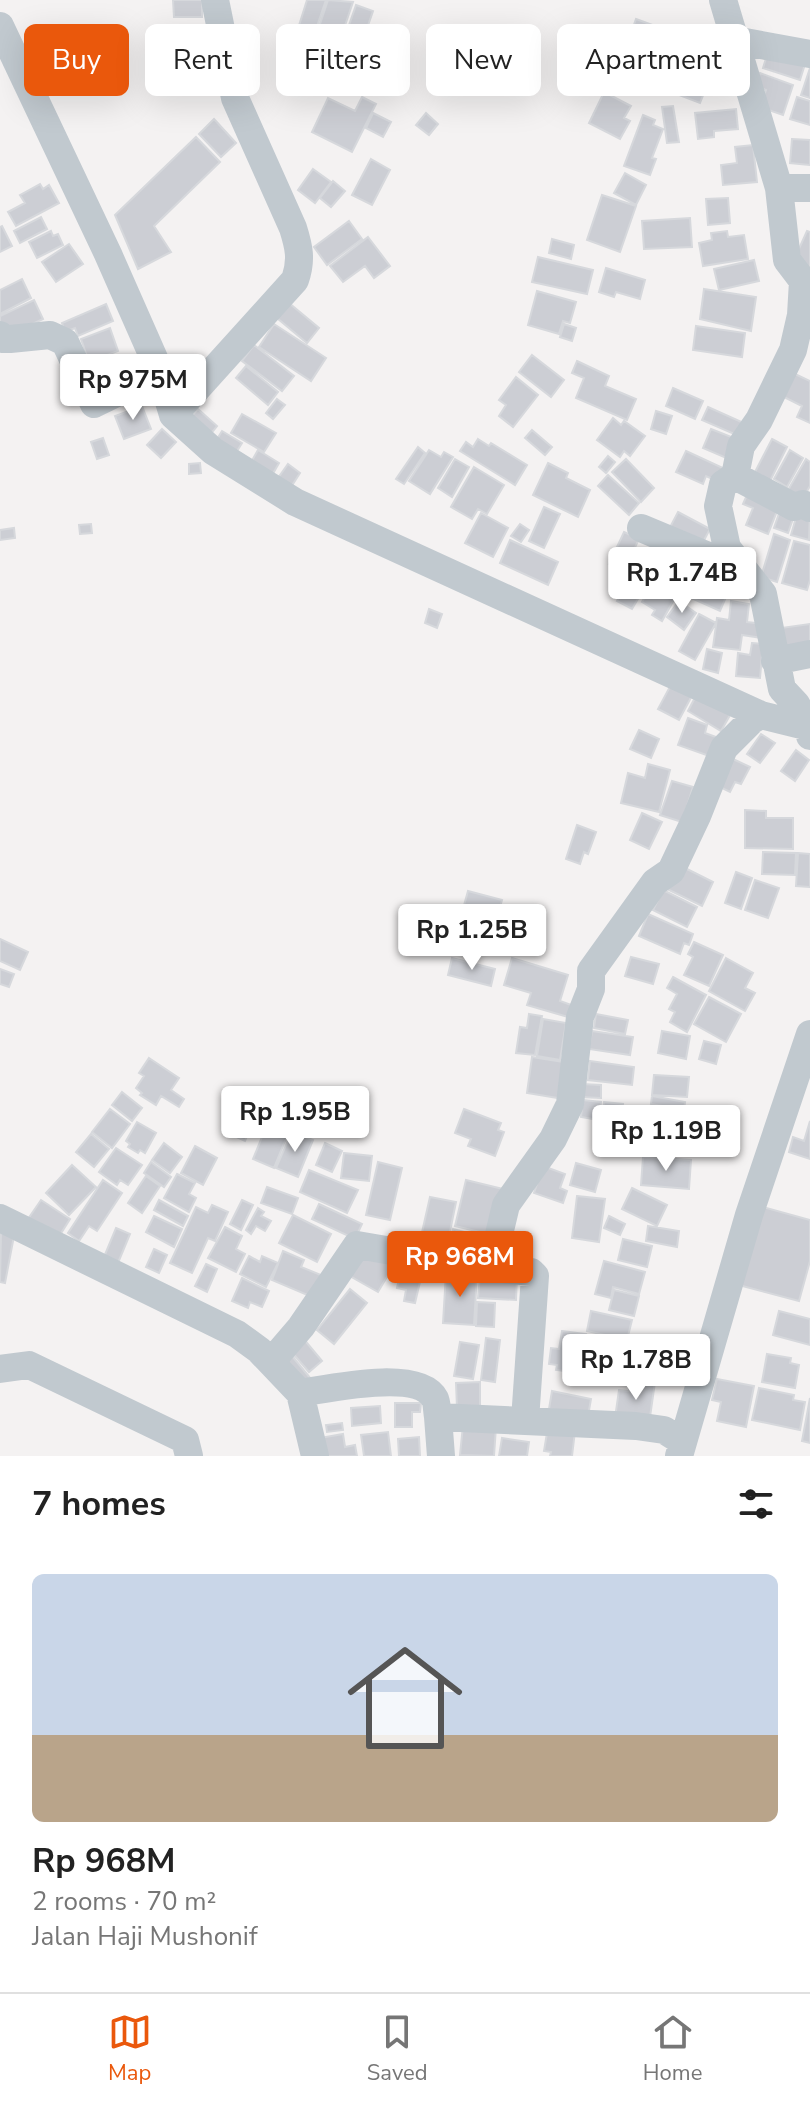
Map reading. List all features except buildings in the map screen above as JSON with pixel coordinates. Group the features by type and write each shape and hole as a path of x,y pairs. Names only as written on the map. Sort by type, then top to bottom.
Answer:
{"street":[{"path":"173,415 295,280 300,260 300,248 293,228 235,98 215,0"},
{"path":"723,0 730,24"},
{"path":"0,26 108,254 160,372 173,415 213,451 295,502 757,717 809,731"},
{"path":"750,43 810,54"},
{"path":"750,93 779,188 787,260 803,281 801,315 793,350 759,420 741,446 735,476 723,484 718,506 727,548 763,594 782,689 796,704 809,731"},
{"path":"779,188 810,188"},
{"path":"0,335 3,339 10,339 50,335 65,342 94,404 160,372"},
{"path":"735,476 794,507 803,504 810,508"},
{"path":"641,528 747,572"},
{"path":"775,661 810,654"},
{"path":"491,1268 506,1205 553,1139 570,1104 580,1017 591,989 591,971 655,882 671,871 724,748 757,717"},
{"path":"438,1417 525,1420 675,1441 810,1034"},
{"path":"0,1218 237,1334 271,1362 300,1393 315,1456"},
{"path":"271,1362 301,1327 357,1245 531,1272 535,1276 525,1420"},
{"path":"0,1369 29,1365 185,1440 189,1456"},
{"path":"300,1393 365,1383 390,1382 416,1386 435,1398 441,1456"}]}
